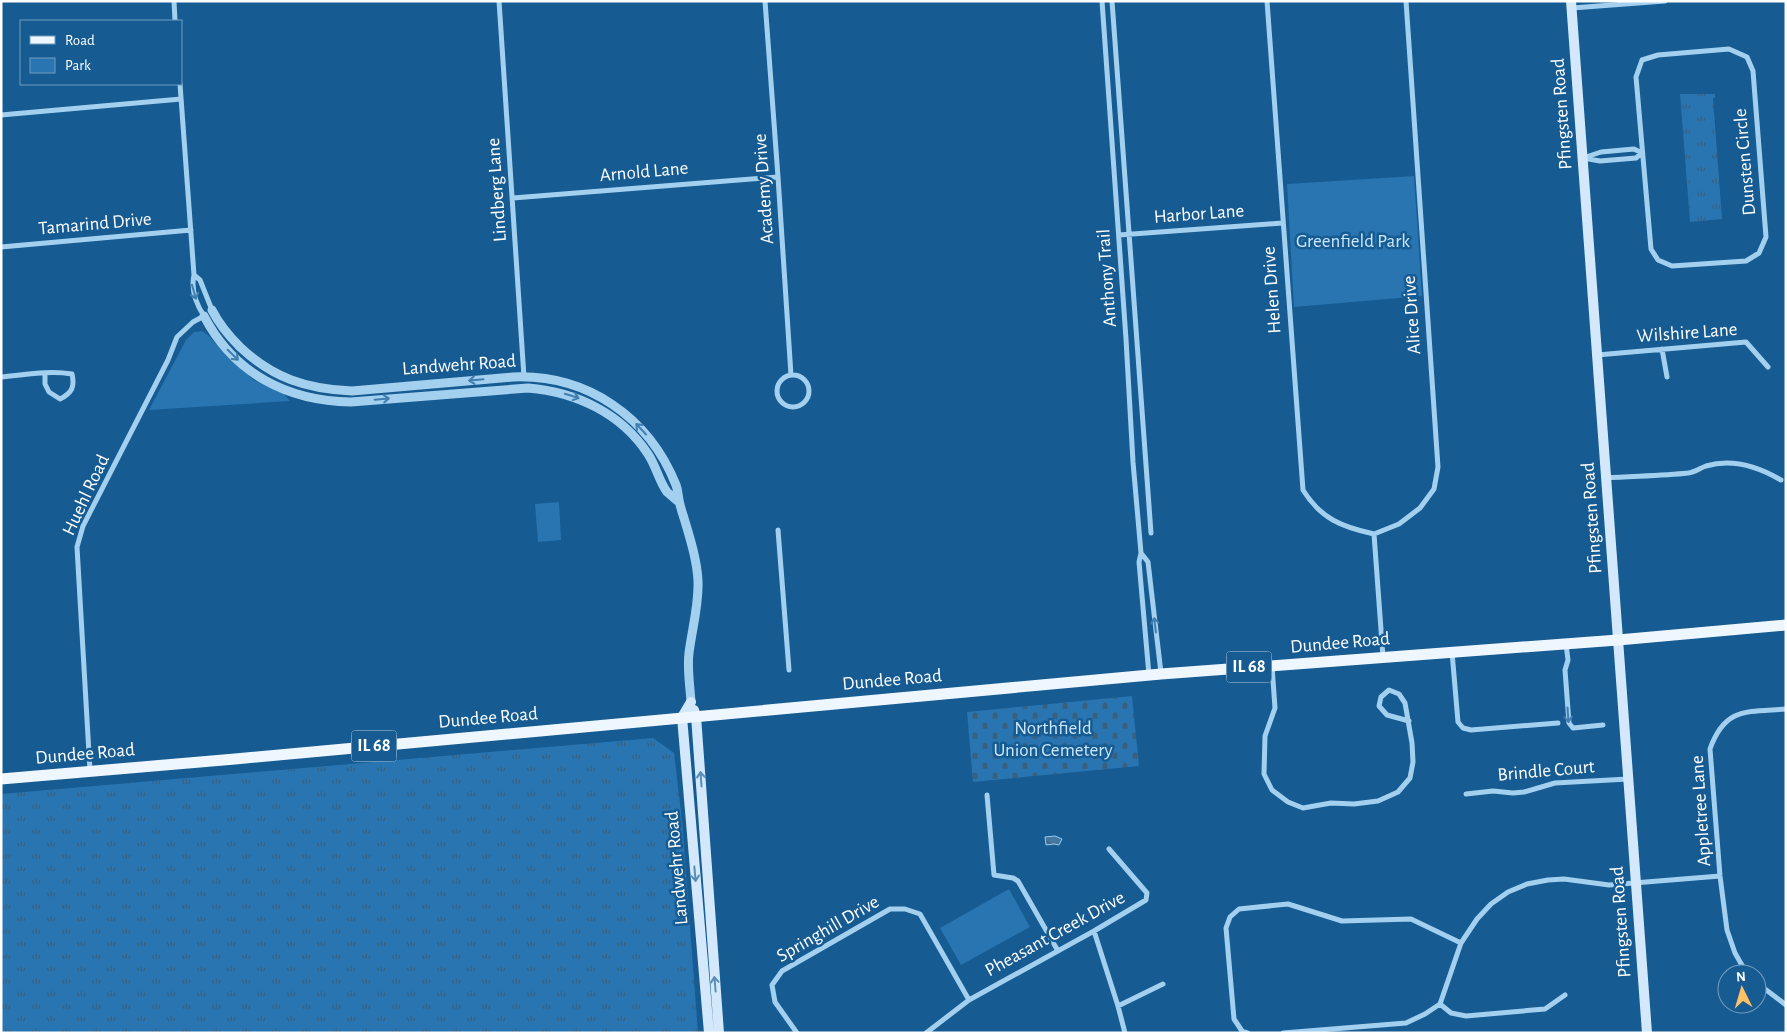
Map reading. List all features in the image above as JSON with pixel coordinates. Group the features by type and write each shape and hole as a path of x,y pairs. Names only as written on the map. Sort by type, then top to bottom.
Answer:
{"main road":[{"name":"Pfingsten Road","path":"1572,5 1647,1033"},
{"name":"Dundee Road","path":"1,779 1155,674 1618,640 1786,625"},
{"name":"Landwehr Road","path":"691,702 696,716 719,1033"},
{"path":"682,717 691,702"},
{"name":"Landwehr Road","path":"682,717 708,1033"}],"street":[{"path":"174,1 175,20"},
{"name":"Lindberg Lane","path":"499,1 524,377"},
{"name":"Academy Drive","path":"765,1 791,375"},
{"name":"Anthony Trail","path":"1102,1 1133,462 1141,553 1139,562 1155,674"},
{"name":"Anthony Trail","path":"1112,1 1151,533"},
{"name":"Helen Drive","path":"1267,1 1303,490 1312,504 1327,516 1349,529 1374,534"},
{"name":"Alice Drive","path":"1374,534 1399,524 1420,508 1434,489 1438,467 1406,1"},
{"path":"1572,5 1665,1"},
{"name":"Dunsten Circle","path":"1729,49 1747,56 1752,71 1766,237 1759,253 1746,261 1672,266 1658,260 1651,249 1642,153 1636,77 1642,60 1658,55 1729,49"},
{"path":"180,85 194,275 192,284 199,308 204,316"},
{"path":"1,115 181,99"},
{"path":"1634,149 1642,153 1636,158 1600,161 1583,158 1609,151 1634,149"},
{"name":"Arnold Lane","path":"513,198 778,176"},
{"name":"Harbor Lane","path":"1119,235 1282,223"},
{"name":"Tamarind Drive","path":"1,247 191,230"},
{"path":"194,275 200,280 212,310"},
{"name":"Landwehr Road","path":"212,310 229,336 261,365 283,378 311,387 352,391 524,377 558,381 577,386 596,394 627,414 645,432 663,459 677,487 679,502 692,547 698,582 689,655 691,702"},
{"name":"Huehl Road","path":"90,771 77,546 83,526 164,368 177,337 193,322 212,310"},
{"name":"Landwehr Road","path":"204,316 222,344 252,372 280,388 311,398 351,402 528,388 556,392 581,399 609,415 628,431 648,454 668,492 679,502"},
{"name":"Wilshire Lane","path":"1597,355 1746,342 1768,367"},
{"path":"1662,350 1667,377"},
{"path":"1,377 45,373 60,372 72,374 74,384 70,394 60,399 49,392 45,384 45,373"},
{"path":"791,375 802,378 808,386 806,400 798,406 783,403 777,389 782,380 791,375"},
{"path":"1133,462 1146,462"},
{"path":"1606,478 1691,473 1707,466 1725,462 1766,471 1781,480"},
{"path":"778,530 788,670"},
{"path":"1374,534 1383,657"},
{"name":"Anthony Trail","path":"1141,553 1148,562 1155,674"},
{"path":"1566,644 1568,660 1565,670 1569,724 1573,728 1603,725"},
{"path":"1452,652 1458,722 1463,728 1471,730 1558,723"},
{"path":"1272,666 1275,708 1265,736 1264,774 1272,790 1288,802 1303,808 1330,802 1354,804 1378,801 1398,792 1410,778 1412,762 1409,721 1405,703 1399,694 1389,690 1381,697 1379,706 1387,715 1409,721"},
{"name":"Appletree Lane","path":"1742,964 1727,930 1720,876 1710,749 1716,734 1726,721 1739,714 1786,709"},
{"name":"Brindle Court","path":"1466,794 1493,791 1524,792 1555,783 1628,779"},
{"path":"988,795 994,875 1018,881 1058,951"},
{"name":"Pheasant Creek Drive","path":"926,1033 969,1000 1146,900 1147,893 1109,849"},
{"path":"1283,1033 1406,1023 1425,1014 1440,1004 1461,943 1477,919 1491,904 1508,892 1527,884 1564,879 1609,885 1720,876"},
{"path":"1248,1033 1242,1031 1234,1018 1226,928 1230,917 1239,909 1288,904 1342,921 1410,919 1461,943"},
{"name":"Springhill Drive","path":"797,1033 775,1002 772,985 782,971 890,909 905,909 920,914 969,1000"},
{"path":"1094,931 1125,1033"},
{"path":"1118,1006 1163,984"},
{"path":"1767,991 1786,1005"},
{"path":"1440,1004 1451,1013 1466,1016 1545,1009 1565,994"}],"green space":[{"path":"1680,94 1715,94 1715,98 1713,98 1722,219 1690,222"},
{"name":"Greenfield Park","path":"1414,176 1422,296 1294,307 1287,184"},
{"path":"202,331 255,381 283,393 290,401 149,410 186,340 194,332"},
{"path":"559,502 561,540 538,542 535,504"},
{"name":"Northfield Union Cemetery","path":"1132,696 1139,766 973,782 967,712"},
{"path":"653,738 674,753 682,820 698,1033 1,1033 1,794"},
{"path":"1009,889 1030,927 961,965 940,928"}],"water":[{"path":"1055,836 1062,839 1059,845 1046,845 1045,837"}]}
